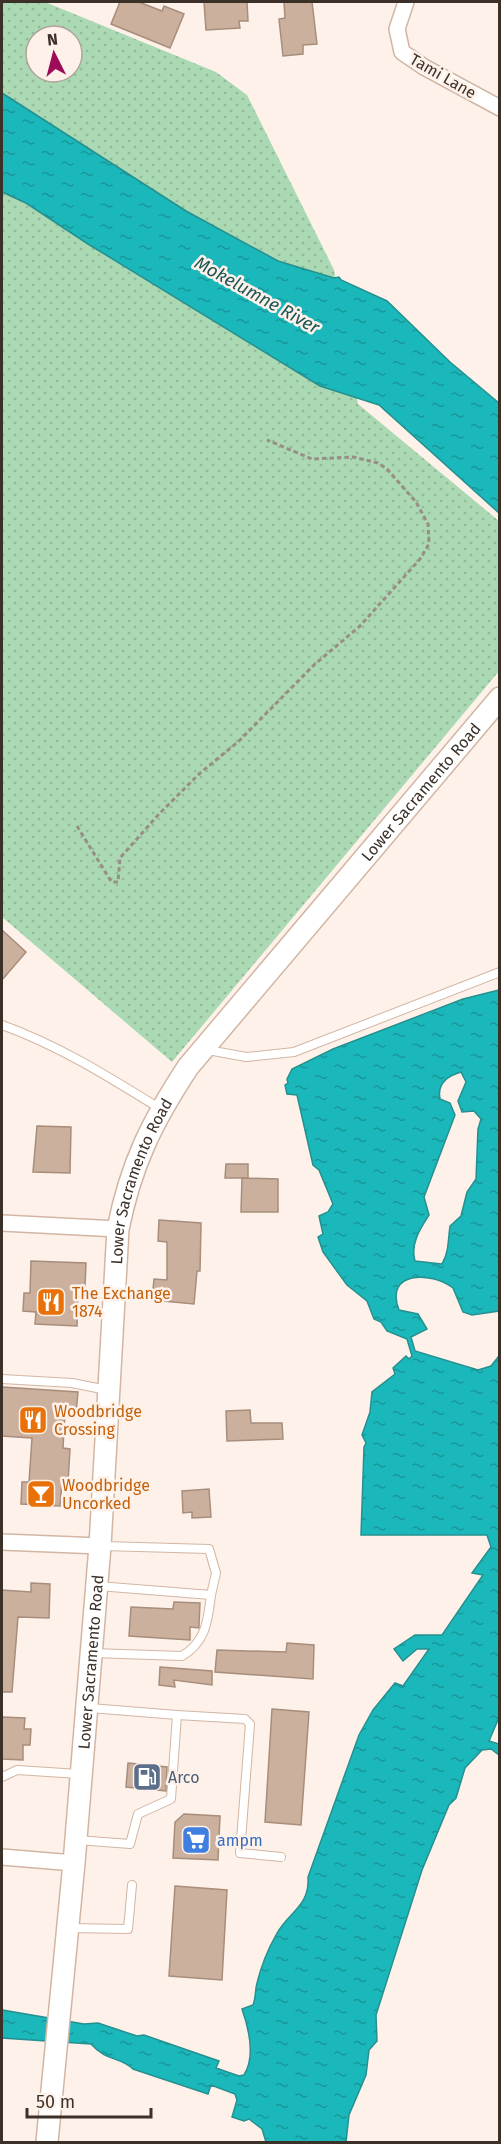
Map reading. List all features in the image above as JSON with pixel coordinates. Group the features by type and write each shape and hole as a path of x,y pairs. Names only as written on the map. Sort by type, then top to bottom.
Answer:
{"main road":[{"name":"Lower Sacramento Road","path":"47,2142 74,1863 100,1546 118,1230 126,1188 136,1159 161,1109 203,1049 500,698"}],"street":[{"name":"Tami Lane","path":"406,2 397,29 402,52 424,67 500,108"},
{"path":"2,1223 118,1230"},
{"path":"2,1542 100,1546"},
{"path":"2,1857 74,1863"}],"lane":[{"path":"203,1049 246,1057 294,1052 500,972"},
{"path":"2,1025 60,1050 161,1109"},
{"path":"2,1379 72,1383 109,1390"},
{"path":"91,1653 182,1656 200,1642 204,1633 216,1573 208,1549 100,1546"},
{"path":"96,1586 211,1594"},
{"path":"86,1708 245,1719 250,1724 240,1854 282,1857"},
{"path":"76,1840 130,1844 138,1814 171,1799 177,1715"},
{"path":"2,1777 17,1770 81,1774"},
{"path":"68,1928 128,1929 132,1886"}],"path":[{"path":"77,826 109,878 112,882 118,882 120,858 159,814 199,774 239,741 314,665 360,626 427,550 430,537 428,524 416,502 387,469 361,457 312,459 267,440"}],"green space":[{"path":"2,2 45,2 216,72 247,95 334,270 358,404 499,521 500,670 172,1062 2,917"}],"water":[{"name":"Mokelumne River","path":"2,93 186,211 278,261 334,278 339,277 387,301 450,362 499,403 499,513 379,405 320,386 88,244 26,203 2,192"},
{"path":"499,990 499,1311 472,1315 463,1312 453,1288 444,1282 422,1277 404,1281 398,1288 396,1297 399,1310 418,1314 427,1329 411,1337 415,1351 478,1370 491,1366 499,1356 500,1715 489,1741 499,1744 499,1755 491,1749 482,1750 465,1768 456,1798 449,1805 422,1870 376,2015 377,2041 369,2050 366,2075 349,2115 346,2142 266,2142 262,2129 249,2119 244,2121 232,2117 237,2100 235,2094 211,2085 208,2094 133,2069 123,2062 102,2054 91,2044 2,2038 2,2010 84,2024 98,2023 137,2036 144,2035 219,2061 216,2068 239,2076 244,2075 248,2068 250,2051 249,2034 242,2009 253,2005 256,1986 270,1946 281,1927 306,1895 308,1877 359,1735 373,1710 395,1683 403,1686 429,1649 417,1649 403,1661 394,1649 415,1635 442,1635 483,1575 472,1573 491,1547 487,1535 361,1535 366,1443 362,1435 370,1412 372,1392 395,1374 393,1368 406,1356 409,1359 412,1356 407,1339 387,1331 381,1322 374,1319 367,1301 347,1285 323,1252 318,1237 323,1234 319,1216 328,1212 333,1204 319,1170 313,1165 297,1095 287,1094 285,1085 288,1083 287,1079 292,1069 333,1049 463,999","holes":["461,1072 466,1082 458,1101 462,1112 474,1111 481,1119 478,1129 476,1179 467,1192 461,1216 450,1226 447,1250 442,1264 415,1261 415,1243 429,1215 424,1197 455,1115 450,1103 440,1099 440,1089 447,1078"]}],"building":[{"path":"120,2 139,2 162,11 164,6 184,14 170,48 111,24"},
{"path":"204,2 247,2 248,21 239,21 240,28 206,30"},
{"path":"284,2 312,2 317,44 303,45 303,54 283,56 279,19 285,18"},
{"path":"2,930 26,952 2,980"},
{"path":"37,1126 71,1127 70,1173 33,1172"},
{"path":"226,1164 248,1164 248,1178 225,1178"},
{"path":"242,1178 278,1179 278,1212 241,1212"},
{"path":"159,1220 201,1223 200,1271 197,1271 194,1304 152,1300 154,1279 167,1280 167,1242 158,1241"},
{"name":"The Exchange 1874","path":"31,1261 86,1263 85,1286 78,1286 77,1326 35,1324 36,1312 23,1311 24,1293 30,1293"},
{"path":"2,1387 78,1392 76,1413 65,1412 63,1448 70,1449 68,1482 62,1482 60,1506 21,1504 22,1482 29,1482 32,1438 2,1436"},
{"path":"250,1410 251,1423 282,1423 283,1439 227,1441 226,1411"},
{"path":"209,1489 211,1517 192,1518 192,1512 183,1513 182,1491"},
{"path":"31,1583 50,1584 49,1618 18,1617 12,1692 2,1692 2,1590 31,1592"},
{"path":"174,1602 200,1603 199,1628 190,1627 190,1640 129,1636 131,1607 173,1609"},
{"path":"287,1643 314,1645 313,1679 215,1672 217,1650 286,1652"},
{"path":"160,1667 212,1671 212,1685 174,1680 175,1687 159,1685"},
{"path":"272,1709 309,1712 301,1825 265,1822"},
{"path":"2,1717 25,1718 24,1729 31,1729 30,1745 23,1745 23,1760 2,1759"},
{"name":"Arco","path":"128,1763 167,1767 166,1791 126,1787"},
{"name":"ampm","path":"184,1814 220,1816 218,1860 173,1858 175,1822"},
{"path":"175,1886 227,1890 222,1980 169,1976"}],"place":[{"name":"The Exchange 1874","path":"51,1302"},
{"name":"Woodbridge Crossing","path":"33,1420"},
{"name":"Woodbridge Uncorked","path":"41,1494"},
{"name":"Arco","path":"147,1777"},
{"name":"ampm","path":"196,1840"}]}
